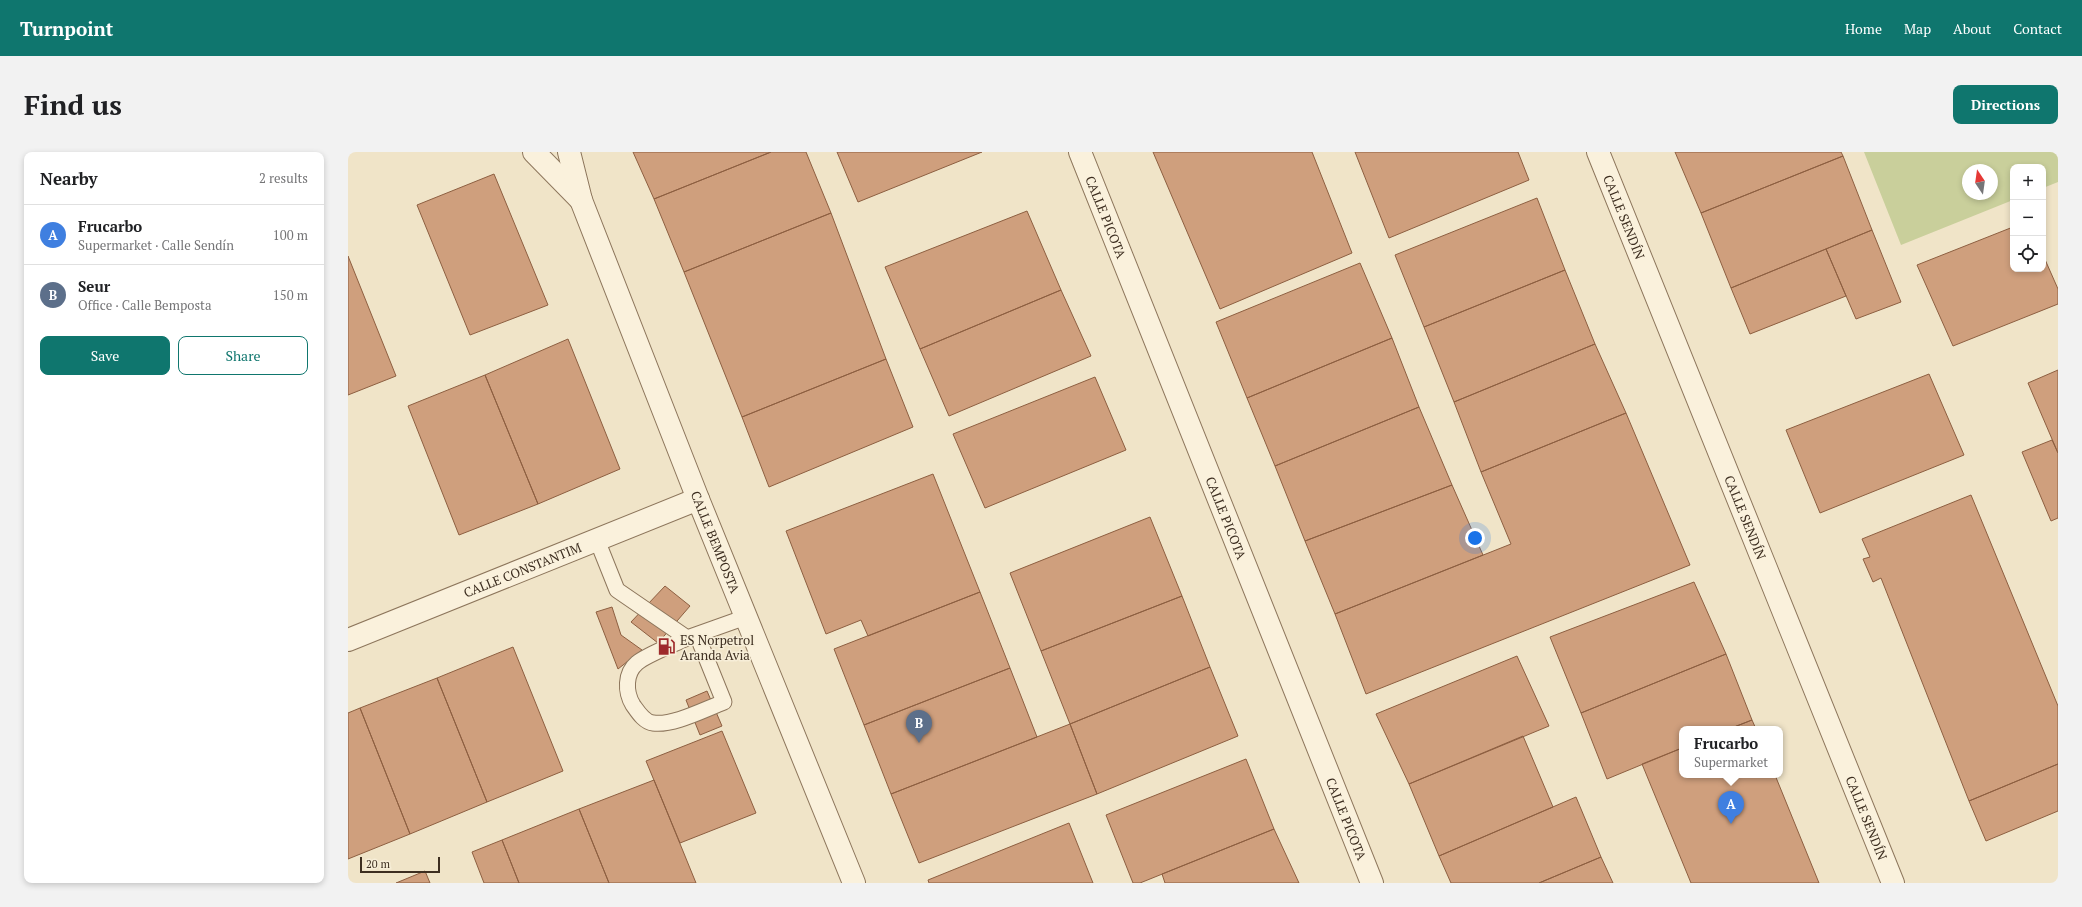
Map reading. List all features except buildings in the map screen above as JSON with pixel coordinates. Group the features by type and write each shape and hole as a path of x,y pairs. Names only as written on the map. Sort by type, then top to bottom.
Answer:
{"street":[{"name":"CALLE BEMPOSTA","path":"534,152 581,200"},
{"name":"CALLE BEMPOSTA","path":"569,152 581,200 698,499 854,883"},
{"name":"CALLE PICOTA","path":"1080,152 1372,883"},
{"name":"CALLE SENDÍN","path":"1598,152 1893,883"},
{"name":"CALLE CONSTANTIM","path":"348,640 698,499"}],"lane":[{"path":"597,540 617,590 692,637 724,702 665,723 652,723 641,716 631,702 627,686 628,675 637,663 692,637 746,617"}],"green space":[{"path":"1864,152 2058,152 2058,182 2046,187 2046,164 2010,164 2010,201 1901,245"}],"place":[{"name":"ES Norpetrol Aranda Avia","path":"667,647"},
{"name":"Seur","path":"919,743"},
{"name":"Frucarbo","path":"1731,824"}]}
